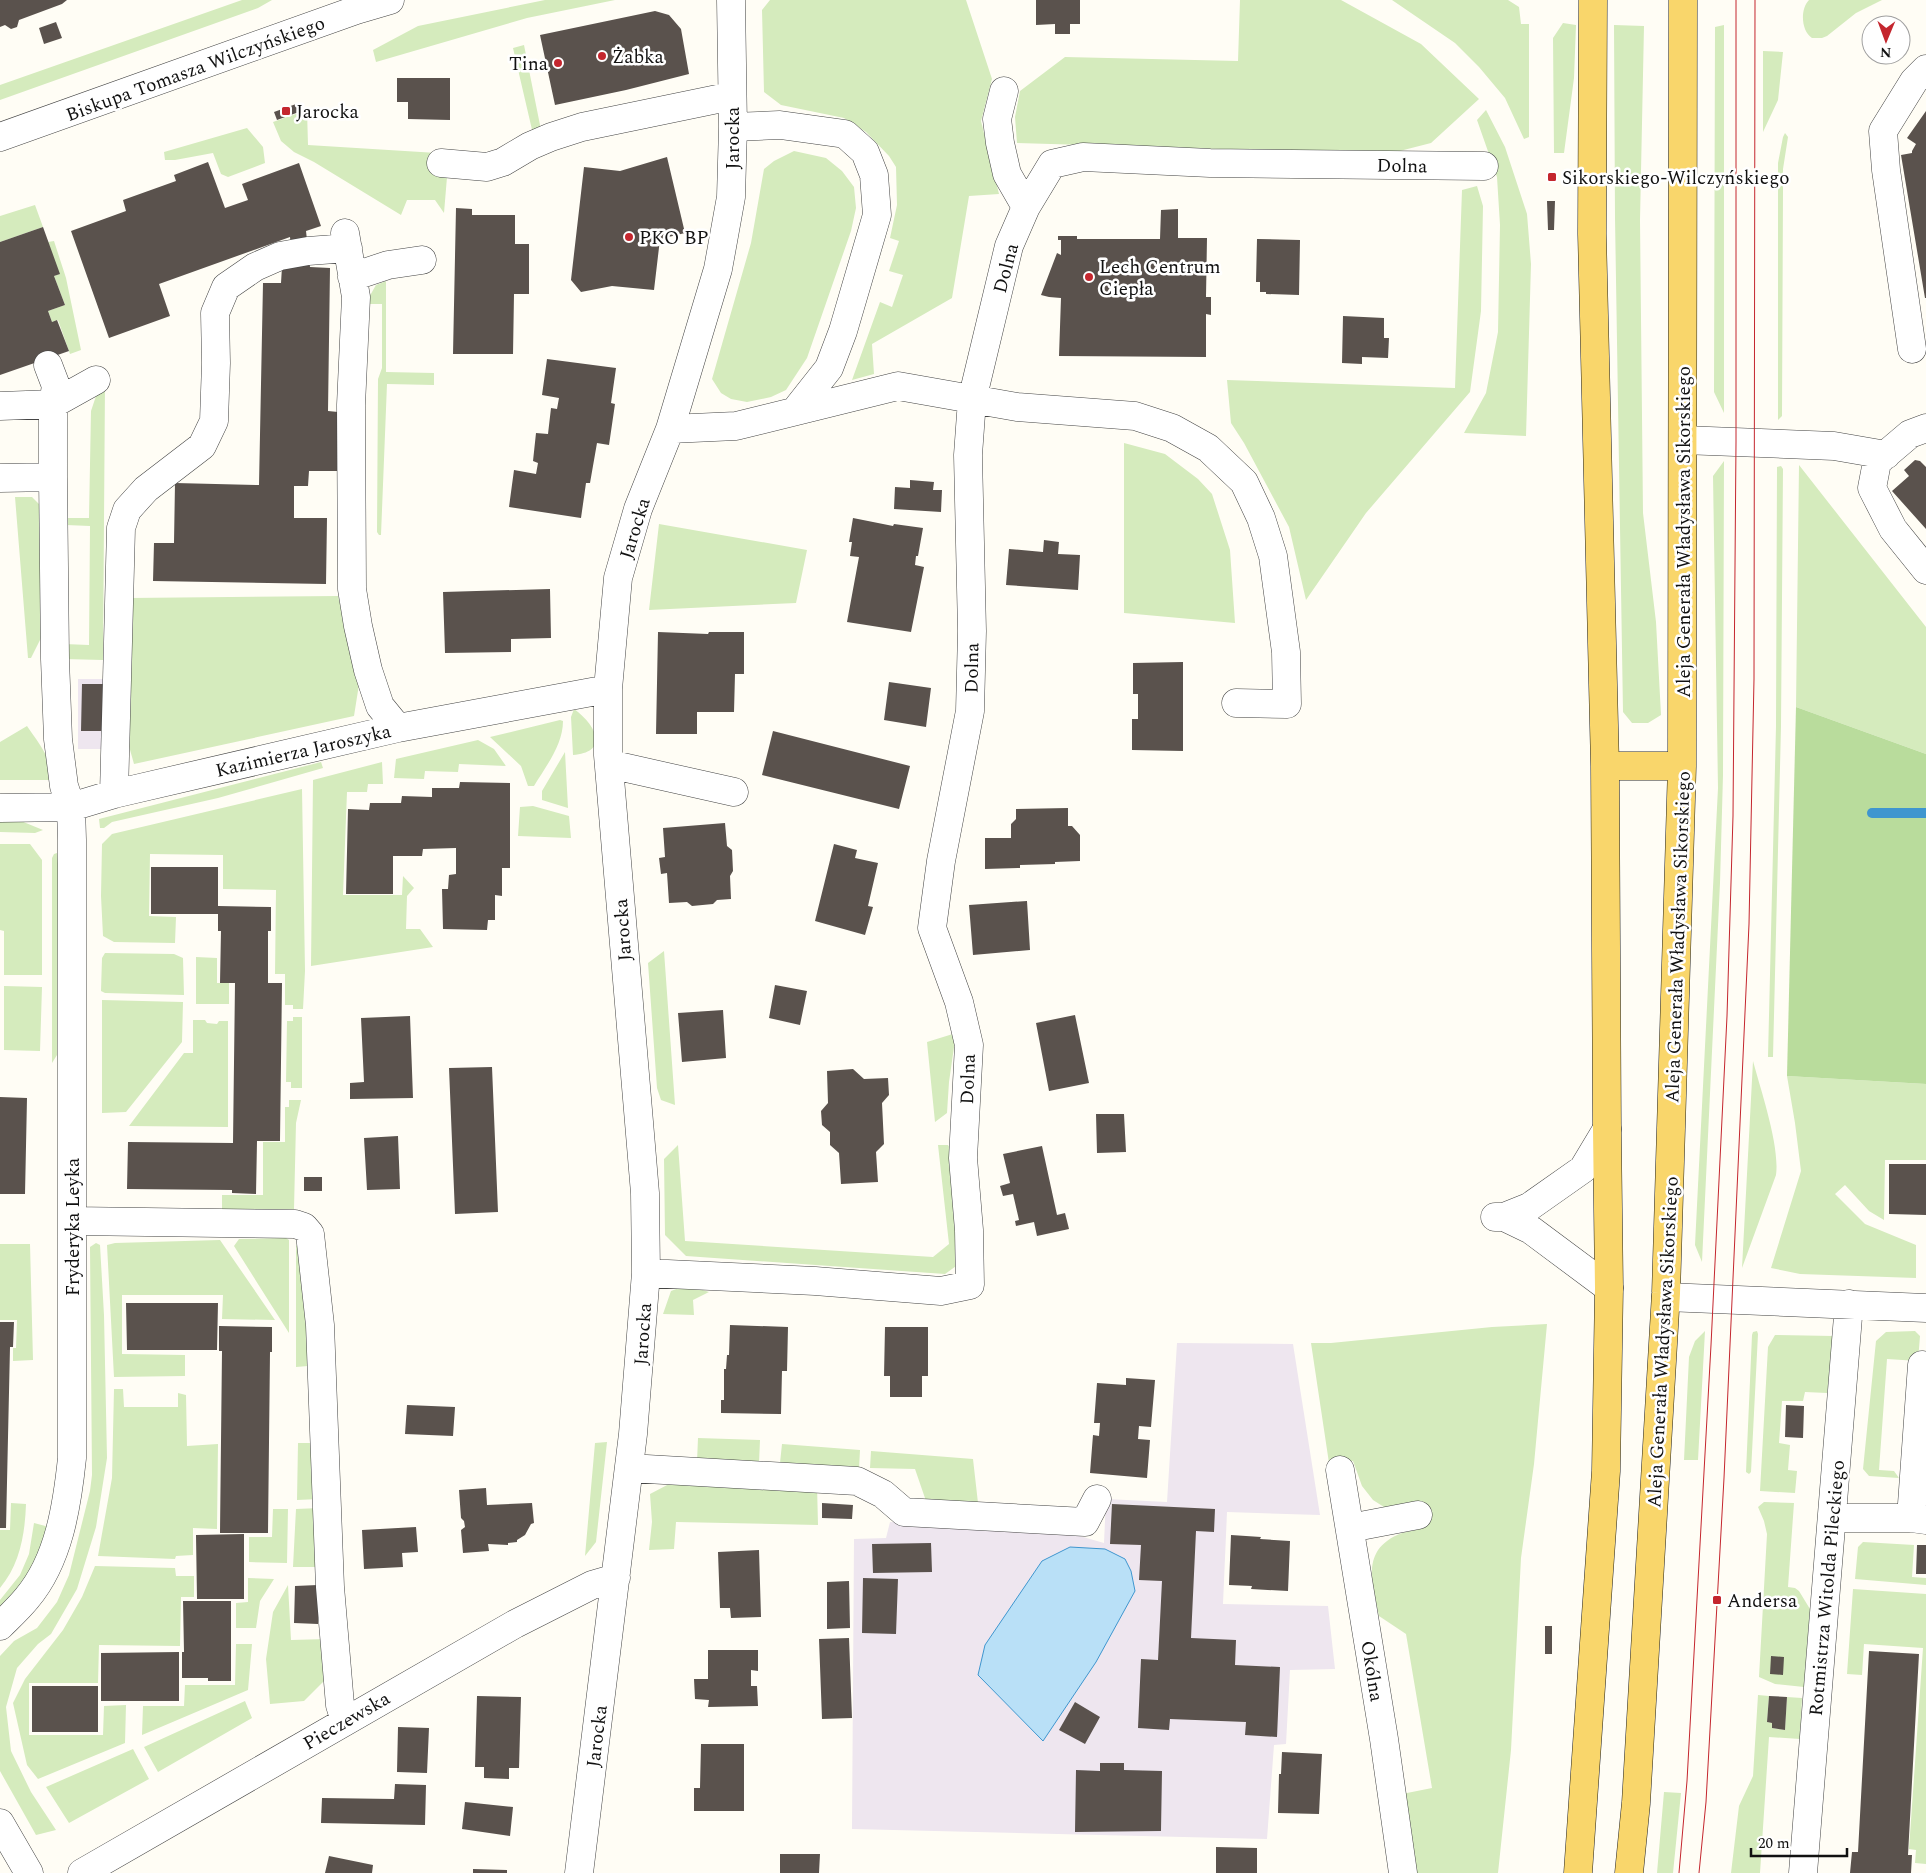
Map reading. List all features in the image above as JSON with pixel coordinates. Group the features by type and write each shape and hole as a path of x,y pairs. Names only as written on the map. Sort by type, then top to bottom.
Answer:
{"main road":[{"path":"1578,1873 1606,1471 1610,1288 1605,766 1592,234 1593,0"},
{"name":"Aleja Generała Władysława Sikorskiego","path":"1629,1873 1636,1803 1666,1297 1682,766 1683,0"},
{"path":"1605,766 1682,766"}],"street":[{"name":"Biskupa Tomasza Wilczyńskiego","path":"0,137 346,13 390,0"},
{"name":"Jarocka","path":"579,1873 629,1468 640,1361 646,1273 645,1193 609,764 608,689 618,578 638,509 670,428 718,269 731,197 733,127 731,0"},
{"path":"1912,349 1886,170 1883,131 1914,81 1926,69"},
{"path":"1004,91 997,118 1000,143 1007,174 1026,207"},
{"path":"441,163 487,167 503,162 530,146 551,137 582,127 732,96"},
{"path":"733,127 780,125 846,134 865,152 874,175 877,215 843,331 829,368 795,411"},
{"name":"Dolna","path":"646,1273 815,1281 941,1291 970,1285 969,1230 964,1158 969,1045 959,1002 932,928 941,861 970,710 972,631 968,455 972,400 1010,246 1026,207 1052,164 1083,157 1210,163 1484,166"},
{"path":"114,794 121,528 127,510 146,489 202,446 214,421 215,313 226,287 255,268 280,256 308,251 346,240 356,297 351,405 352,589 368,670 380,706 398,728"},
{"path":"352,277 388,266 422,260"},
{"name":"Fryderyka Leyka","path":"0,1626 28,1598 47,1567 68,1502 72,1458 71,807 64,786 58,740 55,659 52,404 56,386 48,365"},
{"path":"0,406 52,404 96,380"},
{"path":"670,428 736,426 898,386 1017,407 1135,416 1172,428 1208,448 1244,482 1261,518 1273,556 1286,652 1287,704 1236,703"},
{"path":"1926,428 1910,434 1877,462 1872,488 1893,529 1926,570"},
{"path":"1683,440 1834,446 1886,455"},
{"path":"0,478 53,476"},
{"name":"Kazimierza Jaroszyka","path":"0,808 71,807 114,794 398,728 608,689"},
{"path":"609,764 734,792"},
{"path":"1607,1129 1583,1169 1529,1207 1499,1217 1531,1230 1610,1288"},
{"path":"73,1221 295,1224 304,1227 310,1234 320,1325 330,1587 340,1705 345,1720"},
{"path":"1666,1297 1926,1308"},
{"name":"Rotmistrza Witolda Pileckiego","path":"1804,1873 1849,1304"},
{"path":"1832,1518 1919,1519 1922,1365"},
{"path":"629,1468 857,1481 882,1494 904,1512 1085,1522 1097,1499"},
{"name":"Okólna","path":"1340,1470 1384,1739 1403,1873"},
{"path":"1350,1528 1418,1515"},
{"name":"Pieczewska","path":"92,1870 345,1720 515,1624 592,1585 616,1578"},
{"path":"0,1823 29,1873"}],"shaded area":[{"path":"78,679 110,679 110,749 78,749"},
{"path":"1177,1343 1293,1344 1320,1515 1227,1512 1223,1604 1328,1606 1335,1669 1290,1670 1286,1744 1274,1745 1267,1839 852,1829 854,1539 886,1538 890,1522 1062,1531 1104,1543 1106,1499 1167,1502"}],"green space":[{"path":"242,0 272,0 258,8 0,100 0,85"},
{"path":"545,0 615,0 527,18 376,62 373,50 418,26"},
{"path":"770,0 966,0 992,79 981,121 999,194 969,196 952,298 872,344 874,374 852,380 880,302 892,307 903,275 889,271 899,241 890,238 897,205 896,167 889,156 866,132 844,118 781,105 764,92 762,10"},
{"path":"1240,0 1341,0 1421,44 1479,99 1431,143 1388,154 1017,143 1015,117 1020,91 1065,57 1238,61"},
{"path":"1392,0 1508,0 1519,7 1521,24 1529,24 1529,137 1524,139 1505,98 1479,67 1455,43"},
{"path":"1809,0 1882,0 1856,13 1827,36 1812,38 1808,35 1803,20 1804,9"},
{"path":"1563,23 1576,25 1574,78 1564,153 1554,153 1553,38"},
{"path":"1614,25 1644,26 1640,220 1643,513 1656,622 1661,715 1648,723 1632,723 1623,712 1615,218"},
{"path":"1724,25 1724,413 1714,392 1715,27"},
{"path":"524,45 541,130 533,134 513,48"},
{"path":"1763,51 1783,52 1778,100 1763,132"},
{"path":"307,110 308,145 437,153 436,175 447,177 444,213 435,200 407,200 401,215 314,162 294,152 281,141 273,122"},
{"path":"1486,110 1505,147 1527,214 1531,264 1526,436 1464,433 1486,393 1498,332 1500,225 1497,177 1477,120"},
{"path":"247,128 263,147 265,163 228,177 221,174 213,153 165,160 164,152"},
{"path":"1785,133 1788,137 1783,169 1782,416 1778,420 1778,163"},
{"path":"794,151 826,158 842,171 854,187 856,208 851,231 807,358 786,390 771,397 747,402 731,399 721,393 712,379 751,243 764,169 774,161"},
{"path":"1477,186 1483,206 1481,311 1470,392 1366,513 1306,600 1289,527 1244,443 1231,423 1227,380 1455,388 1462,190"},
{"path":"35,205 43,227 0,242 0,216"},
{"path":"54,241 66,278 81,350 70,354 58,320 52,322 48,311 65,305 54,276 59,274 48,242"},
{"path":"386,281 386,372 434,373 434,385 387,384 381,535 379,535 377,532 378,379 382,368 382,304 370,304 368,299 376,285"},
{"path":"105,384 103,660 64,659 64,644 89,645 90,526 66,525 66,518 89,518 91,411 98,390"},
{"path":"1124,443 1165,454 1198,479 1212,494 1230,550 1235,623 1124,613"},
{"path":"1724,461 1723,775 1720,883 1702,1262 1695,1245 1718,788 1713,476"},
{"path":"1799,465 1926,627 1926,754 1796,707"},
{"path":"1781,466 1783,469 1781,726 1773,1057 1768,1057 1776,726 1777,467"},
{"path":"15,497 32,497 41,506 41,638 31,658 28,658"},
{"path":"659,524 807,550 796,603 649,610"},
{"path":"338,596 360,678 354,716 134,764 125,732 129,598"},
{"path":"1796,707 1926,754 1926,1084 1787,1076"},
{"path":"574,709 582,715 593,729 596,743 592,749 585,753 573,755 571,717"},
{"path":"560,720 563,721 562,730 557,747 534,786 528,786 521,766 490,737"},
{"path":"27,726 47,758 52,773 52,780 0,780 0,742"},
{"path":"478,740 494,749 506,766 459,764 458,772 425,771 424,779 394,778 396,759"},
{"path":"565,752 568,808 542,800 542,791"},
{"path":"321,762 323,768 218,798 112,822 104,828 100,828 99,819"},
{"path":"382,762 383,784 368,784 367,792 347,792 343,895 402,895 403,876 414,888 407,896 406,929 420,929 433,947 311,966 313,780"},
{"path":"302,789 305,971 303,1009 293,1009 293,1005 285,1005 285,974 275,974 276,890 223,889 223,855 150,854 149,916 176,917 175,943 114,942 103,936 101,896 102,844 112,834"},
{"path":"533,806 569,816 571,838 518,836 520,807"},
{"path":"0,821 21,821 43,830 35,833 0,832"},
{"path":"0,844 30,844 42,860 42,975 4,975 4,931 0,930"},
{"path":"57,853 57,1055 52,1063 52,858"},
{"path":"664,951 675,1105 661,1100 657,1088 648,963"},
{"path":"105,953 174,954 183,958 184,995 105,993 101,991 102,958"},
{"path":"196,957 217,958 217,983 229,983 229,1004 196,1004"},
{"path":"4,986 42,987 40,1051 4,1050"},
{"path":"102,1000 183,1002 182,1042 126,1112 102,1113"},
{"path":"293,1017 302,1017 302,1088 291,1088 291,1082 286,1082 287,1021 293,1021"},
{"path":"193,1020 205,1020 207,1023 217,1024 219,1021 228,1021 228,1127 129,1126 184,1053 193,1053"},
{"path":"956,1033 947,1113 935,1122 927,1042"},
{"path":"1753,1061 1773,1134 1776,1175 1742,1268"},
{"path":"1787,1076 1926,1084 1926,1160 1885,1160 1884,1220 1869,1211 1845,1185 1835,1194 1865,1224 1916,1245 1916,1278 1800,1274 1771,1268 1801,1171"},
{"path":"289,1100 301,1100 296,1123 294,1209 222,1209 222,1195 263,1195 263,1142 285,1142 285,1107 289,1107"},
{"path":"678,1145 685,1241 933,1257 949,1244 938,1145 948,1145 951,1150 959,1264 945,1274 686,1256 665,1235 664,1159"},
{"path":"286,1238 289,1240 289,1333 234,1246 239,1239"},
{"path":"220,1240 275,1320 222,1319 223,1295 122,1295 122,1354 185,1355 185,1376 114,1377 107,1245 115,1243"},
{"path":"96,1243 100,1245 104,1315 107,1458 96,1527 77,1589 51,1634 38,1644 17,1668 6,1707 11,1751 31,1792 56,1830 36,1835 0,1771 0,1656 14,1641 37,1628 57,1602 69,1575 90,1491 92,1475 90,1247"},
{"path":"0,1244 30,1244 33,1360 13,1361 13,1348 16,1348 17,1320 0,1320"},
{"path":"296,1245 302,1252 306,1296 308,1366 296,1367"},
{"path":"687,1285 709,1292 693,1300 694,1315 663,1314 671,1291"},
{"path":"1547,1324 1534,1464 1521,1558 1511,1750 1498,1873 1415,1873 1402,1794 1432,1788 1406,1634 1379,1616 1372,1579 1372,1568 1374,1557 1389,1540 1402,1533 1424,1527 1421,1515 1398,1508 1384,1507 1373,1500 1362,1486 1353,1461 1329,1463 1311,1343 1331,1343 1492,1327"},
{"path":"1705,1331 1698,1460 1684,1460 1689,1357 1695,1341"},
{"path":"1757,1331 1751,1472 1749,1474 1746,1472 1752,1335 1753,1332"},
{"path":"1915,1331 1920,1336 1918,1361 1887,1359 1879,1470 1894,1471 1899,1478 1869,1476 1863,1469 1876,1341 1886,1332"},
{"path":"1775,1335 1833,1336 1833,1354 1827,1393 1805,1392 1803,1401 1782,1401 1779,1443 1790,1445 1788,1470 1797,1471 1795,1493 1760,1491 1768,1347"},
{"path":"114,1389 123,1389 124,1407 178,1407 178,1393 186,1395 187,1446 218,1444 217,1529 193,1528 193,1555 176,1556 175,1559 98,1556 112,1478"},
{"path":"698,1438 760,1440 759,1463 697,1462"},
{"path":"607,1442 596,1542 585,1556 595,1443"},
{"path":"298,1443 311,1443 319,1499 297,1500"},
{"path":"782,1444 860,1450 859,1469 780,1463"},
{"path":"871,1451 973,1459 978,1503 926,1501 915,1469 870,1468"},
{"path":"671,1483 817,1485 818,1525 676,1522 674,1549 649,1550 652,1522 650,1494"},
{"path":"1764,1502 1794,1503 1788,1587 1799,1591 1810,1609 1804,1687 1775,1684 1759,1677 1767,1534 1758,1507"},
{"path":"11,1503 26,1504 23,1537 17,1559 0,1588 0,1530 10,1530"},
{"path":"320,1508 326,1567 293,1567 296,1509"},
{"path":"273,1509 288,1509 287,1563 249,1562 249,1537 272,1537"},
{"path":"34,1523 53,1528 39,1567 0,1614 0,1600 20,1575 29,1554"},
{"path":"1863,1542 1914,1545 1912,1577 1926,1578 1926,1585 1855,1579 1858,1547"},
{"path":"95,1566 175,1568 176,1576 194,1576 194,1597 181,1597 180,1646 99,1645 98,1683 29,1683 29,1735 103,1735 104,1706 126,1705 125,1743 38,1779 27,1765 13,1703 25,1679 63,1630 82,1597"},
{"path":"248,1578 274,1579 260,1601 256,1628 236,1628 236,1603 248,1602"},
{"path":"288,1585 291,1640 327,1639 331,1674 304,1701 270,1704 266,1659 273,1612"},
{"path":"1853,1589 1926,1594 1926,1864 1915,1863 1916,1850 1909,1849 1923,1648 1864,1644 1862,1675 1847,1674"},
{"path":"236,1644 252,1644 248,1690 142,1735 143,1706 184,1706 185,1685 235,1685"},
{"path":"1758,1695 1769,1696 1767,1722 1772,1723 1772,1728 1785,1730 1787,1697 1802,1698 1800,1739 1769,1737 1760,1873 1731,1873 1739,1806 1753,1776"},
{"path":"245,1701 252,1718 158,1772 144,1747"},
{"path":"133,1749 149,1779 69,1823 46,1787"},
{"path":"1664,1792 1681,1793 1673,1873 1657,1873"}],"water":[{"path":"1070,1547 1105,1549 1125,1559 1131,1571 1135,1591 1096,1662 1043,1741 978,1675 985,1645 1042,1561"}],"building":[{"path":"0,0 67,0 62,4 19,20 17,27 11,29 5,25 0,27"},
{"path":"1036,0 1080,0 1080,24 1070,24 1070,34 1055,34 1055,24 1036,25"},
{"path":"655,11 669,15 681,29 689,74 555,105 540,35"},
{"path":"56,22 62,38 44,44 39,28"},
{"path":"397,78 450,78 450,120 408,119 408,102 397,102"},
{"path":"296,104 299,112 277,120 274,112"},
{"path":"1926,111 1925,298 1901,155 1912,153 1916,144 1907,138"},
{"path":"667,157 685,233 660,239 654,290 612,286 581,292 571,280 584,167 620,171"},
{"path":"208,162 225,208 248,200 242,184 299,163 321,226 306,231 310,267 330,268 328,411 338,412 337,471 309,471 308,486 294,486 294,518 327,518 326,584 153,581 154,543 174,543 175,483 259,485 263,283 281,283 282,267 293,267 290,237 159,284 170,316 109,338 71,231 126,211 123,200 176,181 174,175"},
{"path":"1547,201 1555,201 1554,230 1548,230"},
{"path":"456,208 472,209 472,215 515,215 515,244 529,244 529,294 514,294 513,354 453,354"},
{"path":"1178,209 1178,238 1207,238 1206,297 1211,297 1211,315 1206,314 1206,357 1059,356 1061,298 1041,295 1057,253 1061,255 1061,240 1058,240 1058,236 1077,236 1077,239 1160,239 1161,210"},
{"path":"43,227 60,274 54,276 65,305 48,311 52,322 57,320 69,351 0,375 0,242"},
{"path":"1257,239 1300,240 1299,295 1266,294 1266,292 1260,292 1260,282 1256,282"},
{"path":"1343,316 1384,318 1384,338 1389,338 1388,358 1362,357 1362,364 1342,363"},
{"path":"547,359 616,368 611,403 615,404 609,445 597,443 590,483 586,483 581,518 509,507 514,470 536,474 538,463 533,461 536,433 548,434 551,408 557,409 559,398 542,395"},
{"path":"1915,460 1920,461 1926,467 1926,529 1892,491 1909,476 1904,470"},
{"path":"910,480 934,482 933,490 942,490 941,512 894,509 895,487 910,488"},
{"path":"853,518 893,526 894,524 923,528 915,565 924,567 911,632 847,622 859,557 850,556 852,542 849,542"},
{"path":"1044,540 1059,542 1058,554 1080,555 1078,590 1006,585 1009,549 1043,552"},
{"path":"550,589 551,638 511,639 511,652 445,653 443,592"},
{"path":"658,632 708,634 709,632 744,632 744,674 735,674 734,712 697,712 697,734 656,734"},
{"path":"1183,662 1183,751 1132,750 1132,719 1138,719 1138,694 1133,694 1133,663"},
{"path":"889,682 931,688 926,727 884,720"},
{"path":"82,684 109,684 109,731 81,731"},
{"path":"773,731 910,766 899,809 762,775"},
{"path":"460,782 510,783 510,868 502,868 502,896 495,895 495,920 488,920 487,930 443,929 442,889 448,889 449,875 456,874 456,848 423,849 422,856 393,856 393,894 346,894 348,809 369,810 370,803 401,803 402,796 432,797 432,788 459,788"},
{"path":"1068,808 1068,826 1072,826 1080,835 1080,861 1020,865 1020,868 985,869 985,838 1011,838 1011,824 1016,819 1016,809"},
{"path":"725,823 727,846 732,850 731,899 717,900 713,904 692,906 687,902 669,903 667,873 661,874 659,858 665,857 663,828"},
{"path":"834,844 857,850 855,858 878,863 868,906 873,907 865,935 815,921"},
{"path":"151,867 218,867 218,906 271,907 271,931 268,931 268,983 282,983 280,1141 257,1141 256,1194 232,1193 232,1190 127,1189 128,1142 233,1143 235,983 220,983 221,931 218,931 218,914 151,914"},
{"path":"1027,901 1030,950 973,955 969,905"},
{"path":"775,985 807,991 800,1025 769,1018"},
{"path":"723,1010 726,1058 682,1062 678,1013"},
{"path":"1075,1015 1089,1083 1049,1091 1036,1023"},
{"path":"410,1016 413,1098 350,1099 350,1083 364,1082 361,1018"},
{"path":"492,1067 498,1212 455,1214 449,1068"},
{"path":"853,1069 864,1079 888,1078 889,1095 882,1103 884,1144 876,1152 878,1182 841,1184 839,1153 830,1145 830,1132 822,1125 821,1111 828,1103 827,1071"},
{"path":"0,1097 27,1098 25,1194 0,1194"},
{"path":"1096,1114 1124,1114 1126,1152 1097,1153"},
{"path":"398,1136 400,1189 367,1190 364,1138"},
{"path":"1042,1146 1057,1215 1065,1213 1069,1229 1037,1236 1034,1222 1016,1226 1015,1221 1019,1220 1013,1194 1003,1196 1000,1186 1010,1183 1003,1154"},
{"path":"1889,1164 1926,1164 1926,1215 1889,1214"},
{"path":"304,1177 322,1177 322,1191 304,1191"},
{"path":"126,1303 218,1303 217,1350 127,1350"},
{"path":"0,1322 14,1322 13,1347 10,1347 6,1528 0,1528"},
{"path":"730,1325 788,1327 787,1371 782,1371 781,1414 721,1413 721,1400 724,1400 724,1369 726,1369 727,1355 729,1355"},
{"path":"219,1326 272,1327 272,1352 270,1352 268,1533 220,1533 222,1351 219,1351"},
{"path":"885,1327 928,1327 928,1376 922,1376 922,1397 890,1397 890,1376 884,1376"},
{"path":"1126,1378 1155,1380 1151,1427 1139,1426 1138,1439 1150,1440 1147,1478 1090,1473 1093,1435 1099,1436 1100,1423 1094,1423 1097,1383 1126,1385"},
{"path":"407,1405 455,1407 453,1436 405,1434"},
{"path":"1786,1405 1804,1406 1803,1438 1785,1437"},
{"path":"486,1488 487,1505 532,1503 534,1523 531,1524 525,1535 517,1540 517,1542 508,1543 508,1545 488,1544 489,1551 463,1553 461,1530 465,1527 464,1521 461,1518 459,1490"},
{"path":"822,1503 853,1505 852,1519 822,1518"},
{"path":"1112,1504 1215,1509 1214,1532 1196,1531 1191,1638 1236,1640 1235,1665 1280,1667 1277,1737 1245,1735 1246,1722 1170,1719 1169,1730 1138,1728 1141,1659 1158,1660 1162,1581 1139,1580 1141,1545 1110,1544"},
{"path":"416,1527 418,1552 402,1553 403,1567 364,1569 362,1530"},
{"path":"244,1534 244,1599 197,1599 196,1535"},
{"path":"1231,1535 1290,1541 1288,1591 1251,1589 1252,1586 1229,1585"},
{"path":"931,1543 932,1572 873,1573 872,1544"},
{"path":"1917,1545 1926,1545 1926,1574 1916,1574"},
{"path":"759,1550 761,1617 731,1618 730,1608 720,1608 718,1552"},
{"path":"863,1578 898,1579 896,1634 862,1633"},
{"path":"849,1581 850,1628 827,1629 827,1582"},
{"path":"318,1585 318,1624 294,1623 295,1586"},
{"path":"183,1601 231,1601 231,1681 208,1681 208,1678 182,1678 182,1652 184,1652"},
{"path":"1545,1626 1552,1626 1552,1654 1545,1654"},
{"path":"849,1638 852,1718 822,1719 819,1639"},
{"path":"708,1650 758,1650 758,1671 751,1670 751,1686 757,1686 758,1706 708,1707 709,1700 695,1699 694,1679 708,1679"},
{"path":"1869,1651 1919,1654 1908,1855 1912,1855 1911,1873 1850,1873 1852,1852 1858,1852"},
{"path":"179,1652 179,1701 101,1701 101,1653"},
{"path":"1771,1656 1784,1657 1783,1675 1770,1674"},
{"path":"32,1686 98,1686 98,1732 32,1732"},
{"path":"477,1696 521,1697 519,1768 509,1768 509,1779 484,1778 484,1767 475,1767"},
{"path":"1769,1696 1787,1697 1785,1730 1772,1728 1772,1723 1767,1722"},
{"path":"1075,1702 1100,1717 1085,1744 1059,1730"},
{"path":"398,1727 429,1728 427,1773 397,1772"},
{"path":"701,1744 744,1744 744,1811 694,1811 694,1788 700,1788"},
{"path":"1282,1752 1322,1754 1319,1814 1278,1813 1279,1774 1281,1774"},
{"path":"1100,1763 1124,1763 1124,1770 1162,1771 1161,1831 1075,1832 1076,1770 1100,1771"},
{"path":"395,1784 426,1785 425,1825 321,1823 322,1798 394,1799"},
{"path":"465,1802 513,1807 510,1836 462,1829"},
{"path":"1216,1847 1257,1848 1257,1873 1216,1873"},
{"path":"780,1854 820,1854 819,1873 780,1873"},
{"path":"329,1856 373,1865 372,1873 325,1873"},
{"path":"473,1869 507,1870 507,1873 473,1873"}],"waterway":[{"path":"1872,813 1926,813"}],"tram line":[{"path":"1679,1873 1687,1781 1727,1016 1733,816 1736,442 1736,0"},
{"path":"1699,1873 1706,1802 1724,1478 1749,924 1754,679 1755,0"}],"place":[{"name":"Żabka","path":"602,56"},
{"name":"Tina","path":"558,63"},
{"name":"Jarocka","path":"286,111"},
{"name":"Sikorskiego-Wilczyńskiego","path":"1552,177"},
{"name":"PKO BP","path":"629,237"},
{"name":"Lech Centrum Ciepła","path":"1089,277"},
{"name":"Andersa","path":"1717,1600"}]}
